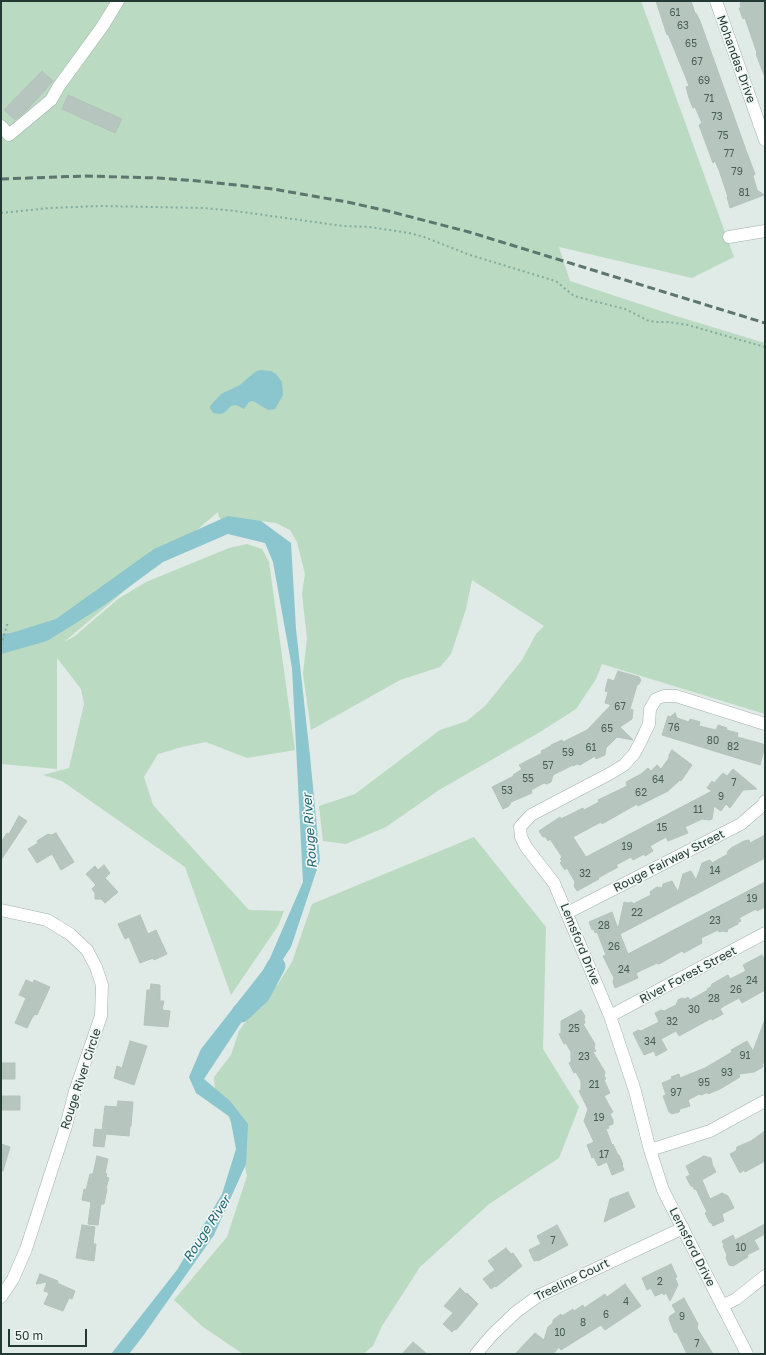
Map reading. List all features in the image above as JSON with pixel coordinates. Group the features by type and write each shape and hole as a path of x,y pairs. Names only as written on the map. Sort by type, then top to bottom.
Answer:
{"street":[{"path":"1,126 9,135 51,100 59,86 102,27 118,1"},
{"name":"Mohandas Drive","path":"716,1 765,140"},
{"path":"729,237 765,231"},
{"name":"Lemsford Drive","path":"747,1354 663,1190 650,1150 635,1091 610,1016 554,883 526,847 521,837 520,827 531,814 624,765 634,754 640,743 649,724 650,709 656,699 664,696 676,696 765,724"},
{"name":"Rouge Fairway Street","path":"567,913 741,824 764,804 765,801"},
{"name":"Rouge River Circle","path":"1,910 47,920 70,934 87,950 96,967 102,985 101,1016 75,1090 64,1133 26,1249 13,1279 1,1297"},
{"name":"River Forest Street","path":"610,1016 765,933"},
{"path":"650,1150 710,1131 765,1101"},
{"name":"Treeline Court","path":"476,1354 492,1335 516,1312 538,1296 683,1228"},
{"path":"722,1306 736,1299 765,1276"}],"path":[{"path":"1,212 101,206 204,208 343,226 370,227 409,233 552,280 557,282 574,296 616,306 631,311 649,321 688,325 765,347"},
{"path":"1,646 8,622"}],"green space":[{"path":"1,1 641,1 734,257 692,278 559,247 570,281 676,316 765,343 765,714 602,664 596,679 576,709 540,732 439,790 386,827 346,844 323,841 319,806 355,794 440,730 467,721 486,705 522,660 536,634 544,626 472,580 466,609 451,654 440,667 400,680 311,730 303,674 307,638 302,594 305,574 297,542 290,530 276,523 261,521 229,528 219,517 218,512 64,642 75,636 118,599 146,582 229,548 247,544 262,549 269,562 295,750 247,758 206,742 158,754 144,777 153,805 249,910 284,911 278,926 231,995 185,867 62,781 43,775 69,768 84,704 81,689 57,658 57,769 1,764"},
{"path":"474,837 546,927 543,1049 579,1107 559,1158 489,1204 420,1267 382,1326 373,1346 363,1354 243,1354 203,1327 174,1300 227,1237 247,1176 240,1140 215,1090 214,1077 231,1055 239,1031 257,1006 278,984 292,962 312,904"}],"water":[{"path":"260,370 271,371 276,374 282,382 283,395 275,409 268,410 253,401 249,402 244,409 236,405 231,406 224,413 213,413 210,406 221,394 240,385 255,372"},
{"path":"228,516 261,521 291,543 296,629 320,860 291,947 204,1079 230,1101 248,1124 246,1164 214,1235 143,1336 129,1354 111,1354 177,1270 222,1194 236,1149 230,1117 196,1093 189,1077 201,1049 267,965 303,882 292,668 273,562 265,543 228,534 163,562 103,606 47,641 1,654 1,634 11,633 56,619 154,549"}],"building":[{"path":"656,1 691,1 695,13 700,21 755,174 753,176 757,190 764,195 730,208 719,170 715,161 713,163 699,125 702,123 689,98 686,87 689,86 668,34 667,35"},
{"path":"746,1 765,1 765,75 756,54 757,53 745,18 743,19 739,8 741,8 740,3"},
{"path":"42,71 53,81 25,112 15,120 4,110"},
{"path":"68,95 122,119 115,133 62,109"},
{"path":"618,671 639,677 641,680 637,685 630,709 633,710 632,719 620,727 633,740 617,737 606,748 605,755 596,759 595,756 580,765 573,765 553,775 551,782 547,784 544,783 531,790 532,793 511,802 509,806 503,809 492,787 514,776 513,775 522,769 519,765 542,753 541,751 551,745 562,740 563,742 587,730 611,705 605,703 608,692 605,691 608,679 614,681"},
{"path":"675,713 677,718 689,722 690,719 700,722 699,726 716,730 718,725 727,728 726,730 738,733 737,737 763,744 765,746 760,765 662,735 668,716 670,717"},
{"path":"672,750 692,765 681,781 680,780 668,791 638,806 637,804 602,824 601,822 573,837 586,857 712,791 707,788 712,781 714,783 723,773 727,776 733,769 757,789 743,790 730,808 726,804 721,811 714,806 712,819 702,819 685,827 688,833 668,841 666,837 650,846 653,851 645,856 644,854 633,860 631,857 616,865 618,867 598,878 599,879 577,891 574,886 575,882 567,868 565,870 560,863 562,861 560,859 562,857 550,839 548,841 539,831 560,817 561,819 583,808 584,810 599,802 598,800 627,786 626,782 641,774 648,768 651,771 657,765 661,769 669,758"},
{"path":"19,816 27,821 1,860 1,842 7,833 9,834"},
{"path":"56,833 74,862 61,870 52,854 37,863 28,849 48,834 51,835"},
{"path":"765,835 765,858 620,934 628,954 765,882 765,907 757,911 756,909 739,918 741,921 728,929 727,932 719,932 718,930 701,938 702,943 684,953 682,951 661,963 657,963 636,973 638,978 615,988 613,982 614,978 603,956 606,955 597,932 595,933 594,929 592,930 589,922 612,912 618,929 624,902 632,902 633,904 651,895 650,892 657,887 662,888 663,884 672,881 678,892 683,874 691,871 696,880 702,863 710,860 712,863 728,854 727,852 731,848 744,841 749,840 750,843"},
{"path":"104,865 110,873 105,878 118,892 105,903 101,899 95,899 95,893 92,889 96,885 86,874 95,866 98,870"},
{"path":"140,915 148,934 156,930 167,954 154,960 153,958 140,963 129,937 125,939 118,924"},
{"path":"762,955 765,960 765,983 763,985 765,990 742,1003 739,998 724,1006 720,1009 723,1014 712,1020 712,1018 679,1036 676,1031 661,1039 667,1050 656,1056 654,1051 644,1055 633,1033 638,1030 641,1031 659,1022 655,1013 661,1010 664,1011 676,1005 678,1000 682,998 685,999 688,997 690,1000 708,990 707,989 711,987 712,984 728,975 730,979 746,971 743,965"},
{"path":"26,980 33,983 34,980 50,987 37,1015 35,1014 27,1028 15,1023 26,998 19,995"},
{"path":"151,984 160,985 160,1001 164,1001 162,1010 170,1011 168,1027 144,1025 147,990 150,990"},
{"path":"581,1010 585,1016 585,1023 583,1024 595,1044 594,1048 596,1051 593,1052 605,1072 604,1076 606,1079 604,1080 610,1093 604,1096 613,1112 610,1114 613,1124 608,1126 609,1128 606,1129 612,1145 613,1144 623,1164 624,1170 612,1175 607,1162 598,1166 594,1157 592,1158 587,1145 594,1142 584,1121 588,1109 579,1091 581,1090 581,1081 576,1072 574,1073 569,1063 571,1062 571,1052 566,1043 564,1044 559,1034 561,1033 561,1021"},
{"path":"764,1022 765,1062 762,1064 763,1067 754,1072 739,1074 740,1077 720,1089 708,1094 708,1092 701,1095 699,1094 688,1100 690,1106 680,1109 679,1112 672,1114 669,1112 663,1096 666,1095 662,1083 679,1074 680,1078 705,1068 747,1041 753,1051"},
{"path":"130,1041 147,1046 134,1085 114,1078 117,1066 122,1068"},
{"path":"1,1063 15,1063 15,1079 1,1079"},
{"path":"1,1096 20,1096 20,1110 1,1110"},
{"path":"118,1101 133,1102 129,1136 106,1134 104,1147 93,1146 95,1129 102,1130 105,1106 117,1107"},
{"path":"765,1131 765,1161 745,1172 744,1170 740,1173 730,1154 736,1151 737,1147 751,1141"},
{"path":"1,1144 10,1147 3,1171 1,1171"},
{"path":"97,1156 108,1159 105,1173 107,1174 106,1177 109,1178 104,1204 101,1204 98,1225 88,1224 91,1202 82,1200 84,1189 86,1190 90,1174 93,1174"},
{"path":"704,1156 711,1158 716,1172 702,1180 710,1199 722,1193 728,1196 734,1208 722,1214 724,1221 713,1226 705,1213 707,1212 696,1189 695,1190 691,1186 686,1177 690,1175 686,1166"},
{"path":"628,1192 635,1207 604,1222 610,1199"},
{"path":"765,1224 765,1234 754,1240 759,1249 747,1255 748,1257 733,1266 729,1265 722,1241 733,1235 735,1240"},
{"path":"82,1225 95,1227 93,1244 96,1244 94,1261 76,1258"},
{"path":"557,1225 568,1245 538,1261 534,1261 529,1250 541,1244 537,1236"},
{"path":"506,1248 511,1254 513,1253 522,1266 496,1287 495,1286 491,1289 483,1279 495,1270 488,1261"},
{"path":"671,1264 677,1277 675,1278 678,1285 670,1301 666,1293 664,1295 663,1293 655,1296 651,1288 647,1290 642,1278"},
{"path":"40,1274 58,1281 57,1283 75,1291 72,1299 69,1298 63,1311 44,1304 49,1293 44,1291 47,1282 36,1284"},
{"path":"625,1284 641,1306 605,1330 601,1325 561,1350 559,1347 553,1354 515,1354 535,1333 544,1340 548,1327 553,1323 553,1320 561,1314 562,1316 583,1305 584,1308 605,1294 607,1297"},
{"path":"460,1288 478,1304 456,1330 455,1329 452,1332 443,1324 453,1313 444,1306"},
{"path":"684,1298 698,1324 697,1328 713,1354 687,1354 677,1333 674,1332 669,1319 670,1316 676,1312 672,1305"},
{"path":"413,1342 427,1354 402,1354"}],"waterway":[{"name":"Rouge River","path":"241,1013 261,994 276,966"}],"railway":[{"path":"1,179 85,176 158,178 273,189 347,202 469,232 765,323"}]}
